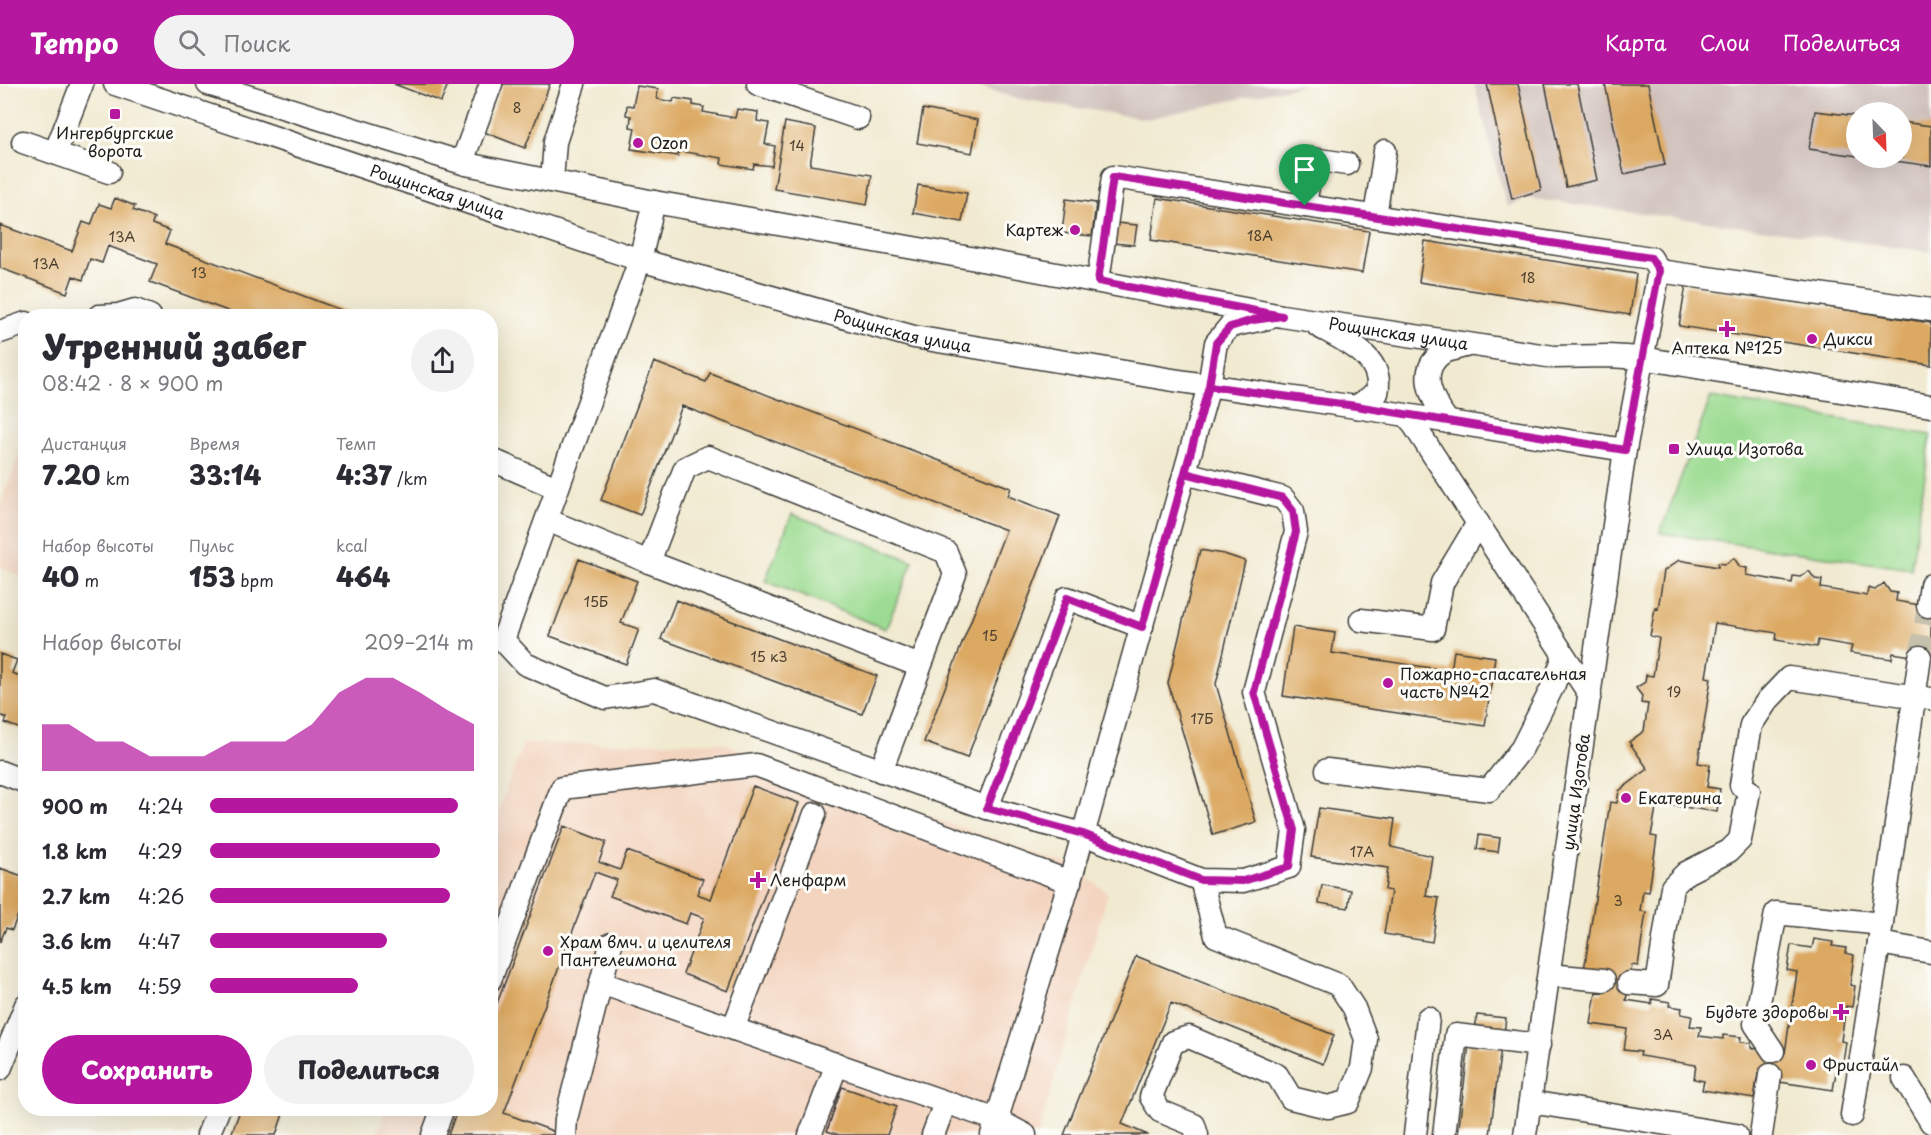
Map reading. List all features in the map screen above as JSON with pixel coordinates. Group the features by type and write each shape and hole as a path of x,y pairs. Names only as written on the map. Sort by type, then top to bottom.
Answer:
{"street":[{"path":"55,153 82,84"},
{"name":"Рощинская улица","path":"115,84 640,260 914,337 1209,386 1356,406 1625,450"},
{"name":"Рощинская улица","path":"208,84 462,162 654,202 1282,316 1554,357 1642,358 1931,406"},
{"path":"462,162 490,84"},
{"path":"552,182 555,142 574,84"},
{"path":"758,84 789,89 858,118"},
{"path":"23,142 109,172"},
{"path":"1375,216 1385,151"},
{"path":"1305,206 1312,159 1347,164"},
{"path":"1098,281 1113,177 1651,258 1659,271 1625,450"},
{"path":"654,202 640,260 503,640 525,664 605,698 654,690 987,808 1083,834 1201,880 1243,881 1289,867 1294,830 1254,692 1296,532 1293,511 1283,498 1185,473"},
{"path":"1659,271 1931,310"},
{"path":"994,1128 1070,882 1209,386 1216,343 1230,327 1253,320 1282,316"},
{"path":"1306,319 1347,342 1376,368 1379,382 1377,393 1356,406"},
{"path":"0,332 18,326"},
{"path":"1448,422 1430,392 1428,379 1430,366 1442,353 1473,344"},
{"path":"1408,416 1590,695"},
{"name":"улица Изотова","path":"1525,1135 1625,450"},
{"path":"649,562 685,468 708,458 946,552 955,574 881,771"},
{"path":"498,462 557,488"},
{"path":"547,520 649,562 920,666"},
{"path":"1361,620 1433,629 1442,583 1478,523"},
{"path":"987,808 1067,598 1142,627"},
{"path":"1327,770 1489,790 1522,748 1554,684 1564,657"},
{"path":"1852,1115 1880,934 1922,697 1920,657"},
{"path":"1629,983 1657,985 1672,887 1686,873 1729,851 1740,840 1751,725 1767,701 1789,678 1922,697"},
{"path":"498,959 562,788 756,765 1070,882"},
{"path":"0,772 18,779"},
{"path":"733,1029 815,814"},
{"path":"1197,1135 1194,1125 1160,1111 1151,1097 1173,1042 1189,1037 1277,1075 1291,1098 1328,1107 1348,1102 1362,1068 1366,1039 1354,1008 1339,985 1216,936 1201,880"},
{"path":"1773,1051 1755,1024 1776,914 1880,934 1931,952"},
{"path":"565,1135 566,1119 611,944"},
{"path":"1549,975 1604,980"},
{"path":"601,983 945,1103 994,1128 1025,1135"},
{"path":"1416,1135 1428,1018"},
{"path":"0,1069 18,1025"},
{"path":"1444,1135 1456,1035 1539,1045"},
{"path":"810,1135 837,1064"},
{"path":"1761,1135 1770,1075"},
{"path":"1904,1078 1931,1122"},
{"path":"1530,1102 1675,1130 1736,1135"},
{"path":"933,1135 945,1103"},
{"path":"208,1135 216,1116"},
{"path":"433,1135 440,1116"}],"shaded area":[{"path":"973,84 1307,84 1147,119 1014,98"},
{"path":"1474,84 1931,84 1931,252 1528,198 1507,207"},
{"path":"18,459 18,575 0,567 0,505"},
{"path":"719,742 1074,867 1108,893 1038,1135 376,1135 383,1116 498,1116 498,812 523,744"}],"green space":[{"path":"1711,397 1931,435 1911,569 1660,533"},
{"path":"792,514 913,561 886,629 765,581"}],"building":[{"path":"394,84 448,84 441,102"},
{"path":"503,84 550,84 525,148 484,132"},
{"path":"1487,84 1518,84 1541,190 1512,199"},
{"path":"1545,84 1577,84 1597,180 1566,187"},
{"path":"1605,84 1648,84 1665,165 1624,174"},
{"path":"637,86 658,89 657,99 673,102 674,98 693,101 693,105 704,107 703,112 735,118 737,109 758,112 757,121 769,123 765,144 775,146 772,166 754,164 753,169 721,164 722,158 679,151 678,156 631,149 635,128 630,127 631,116 626,115 627,105 633,106"},
{"path":"923,109 978,120 972,153 917,143"},
{"path":"1815,111 1846,115 1846,154 1809,149"},
{"path":"785,122 816,128 810,165 872,175 867,205 774,189"},
{"path":"1912,123 1931,126 1931,166 1912,163"},
{"path":"918,185 967,193 962,222 913,213"},
{"path":"115,198 135,206 133,210 154,218 152,224 170,231 165,244 338,309 222,309 150,282 157,264 108,246 102,263 90,259 83,280 73,276 67,293 0,268 0,225 72,251 83,222 91,225 99,204 111,208"},
{"path":"1157,198 1369,231 1362,273 1151,240"},
{"path":"1066,199 1096,203 1092,236 1062,233"},
{"path":"1116,223 1137,225 1134,245 1113,243"},
{"path":"1425,241 1636,274 1630,315 1419,282"},
{"path":"1686,285 1931,323 1931,365 1679,326"},
{"path":"654,362 706,382 710,373 1011,488 1008,496 1060,516 967,758 924,742 1006,530 682,406 640,515 601,500"},
{"path":"1200,550 1224,554 1245,561 1216,684 1256,822 1213,835 1168,683"},
{"path":"1734,558 1740,567 1747,568 1746,575 1792,583 1793,576 1800,577 1809,571 1815,579 1822,580 1821,588 1867,596 1868,588 1875,590 1884,583 1890,592 1897,593 1896,601 1931,607 1931,659 1893,653 1892,659 1850,653 1852,646 1818,640 1817,647 1776,640 1777,633 1715,623 1706,677 1711,678 1698,763 1710,765 1707,787 1720,789 1717,812 1663,804 1656,808 1651,836 1657,837 1649,892 1643,891 1640,911 1646,912 1638,966 1632,965 1626,1000 1652,1004 1652,999 1670,1002 1669,1006 1682,1008 1681,1014 1692,1016 1690,1026 1701,1027 1699,1036 1723,1039 1723,1035 1741,1037 1740,1042 1751,1043 1751,1048 1785,1053 1797,972 1787,970 1791,945 1812,948 1814,939 1833,942 1832,946 1846,948 1845,953 1854,955 1850,985 1855,986 1852,1007 1846,1006 1841,1041 1846,1042 1843,1062 1838,1061 1833,1090 1780,1082 1781,1076 1758,1073 1754,1098 1702,1090 1704,1081 1694,1079 1696,1065 1640,1056 1641,1052 1624,1050 1627,1029 1591,1024 1596,992 1602,993 1605,973 1584,970 1610,802 1617,803 1619,791 1648,769 1629,742 1644,731 1648,704 1641,703 1642,696 1636,688 1645,682 1646,675 1653,676 1659,638 1650,636 1655,608 1658,609 1664,571 1679,560 1718,567 1718,563 1725,564"},
{"path":"579,559 637,581 621,623 639,629 626,664 550,636"},
{"path":"676,600 877,676 862,714 661,639"},
{"name":"Пожарно-спасательная часть №42","path":"1293,627 1335,633 1332,653 1451,671 1454,651 1495,657 1485,726 1283,696"},
{"path":"0,654 17,660 12,673 18,675 18,728 5,723 7,718 0,715"},
{"path":"753,786 799,803 728,991 683,974 704,918 690,913 686,924 610,896 617,880 595,872 504,1113 558,1133 557,1135 448,1135 455,1116 498,1116 498,1001 564,826 606,842 599,862 620,870 627,851 703,879 697,894 711,899"},
{"path":"1319,808 1395,819 1391,847 1432,856 1426,896 1439,898 1432,942 1384,934 1391,891 1385,890 1388,868 1311,857"},
{"path":"1479,835 1500,838 1498,852 1477,849"},
{"path":"0,868 18,874 18,915 12,930 6,928 0,942"},
{"path":"1322,885 1351,890 1348,908 1319,903"},
{"path":"1136,956 1334,1035 1323,1064 1171,1003 1122,1124 1148,1135 1064,1135"},
{"path":"1477,1015 1506,1018 1504,1033 1475,1030"},
{"path":"1469,1044 1501,1047 1490,1135 1458,1135"},
{"path":"842,1087 897,1106 887,1135 839,1135 827,1131"},
{"path":"238,1116 282,1116 276,1135 231,1135"}],"tunnel":[{"path":"1920,657 1928,606"}],"place":[{"name":"Ингербургские ворота","path":"115,114"},
{"name":"Ozon","path":"638,143"},
{"name":"Картеж","path":"1075,230"},
{"name":"Аптека №125","path":"1727,329"},
{"name":"Дикси","path":"1812,339"},
{"name":"Улица Изотова","path":"1674,449"},
{"name":"Пожарно-спасательная часть №42","path":"1388,683"},
{"name":"Екатерина","path":"1626,798"},
{"name":"Ленфарм","path":"758,880"},
{"name":"Храм вмч. и целителя Пантелеимона","path":"548,951"},
{"name":"Будьте здоровы","path":"1841,1012"},
{"name":"Фристайл","path":"1811,1065"}],"route":[{"path":"1305,206 1113,177 1098,281 1282,316 1253,320 1230,327 1216,343 1209,386 1142,627 1067,598 987,808 1083,834 1201,880 1243,881 1289,867 1294,830 1254,692 1296,532 1293,511 1283,498 1185,473 1209,386 1356,406 1625,450 1659,271 1651,258 1305,206"}]}
